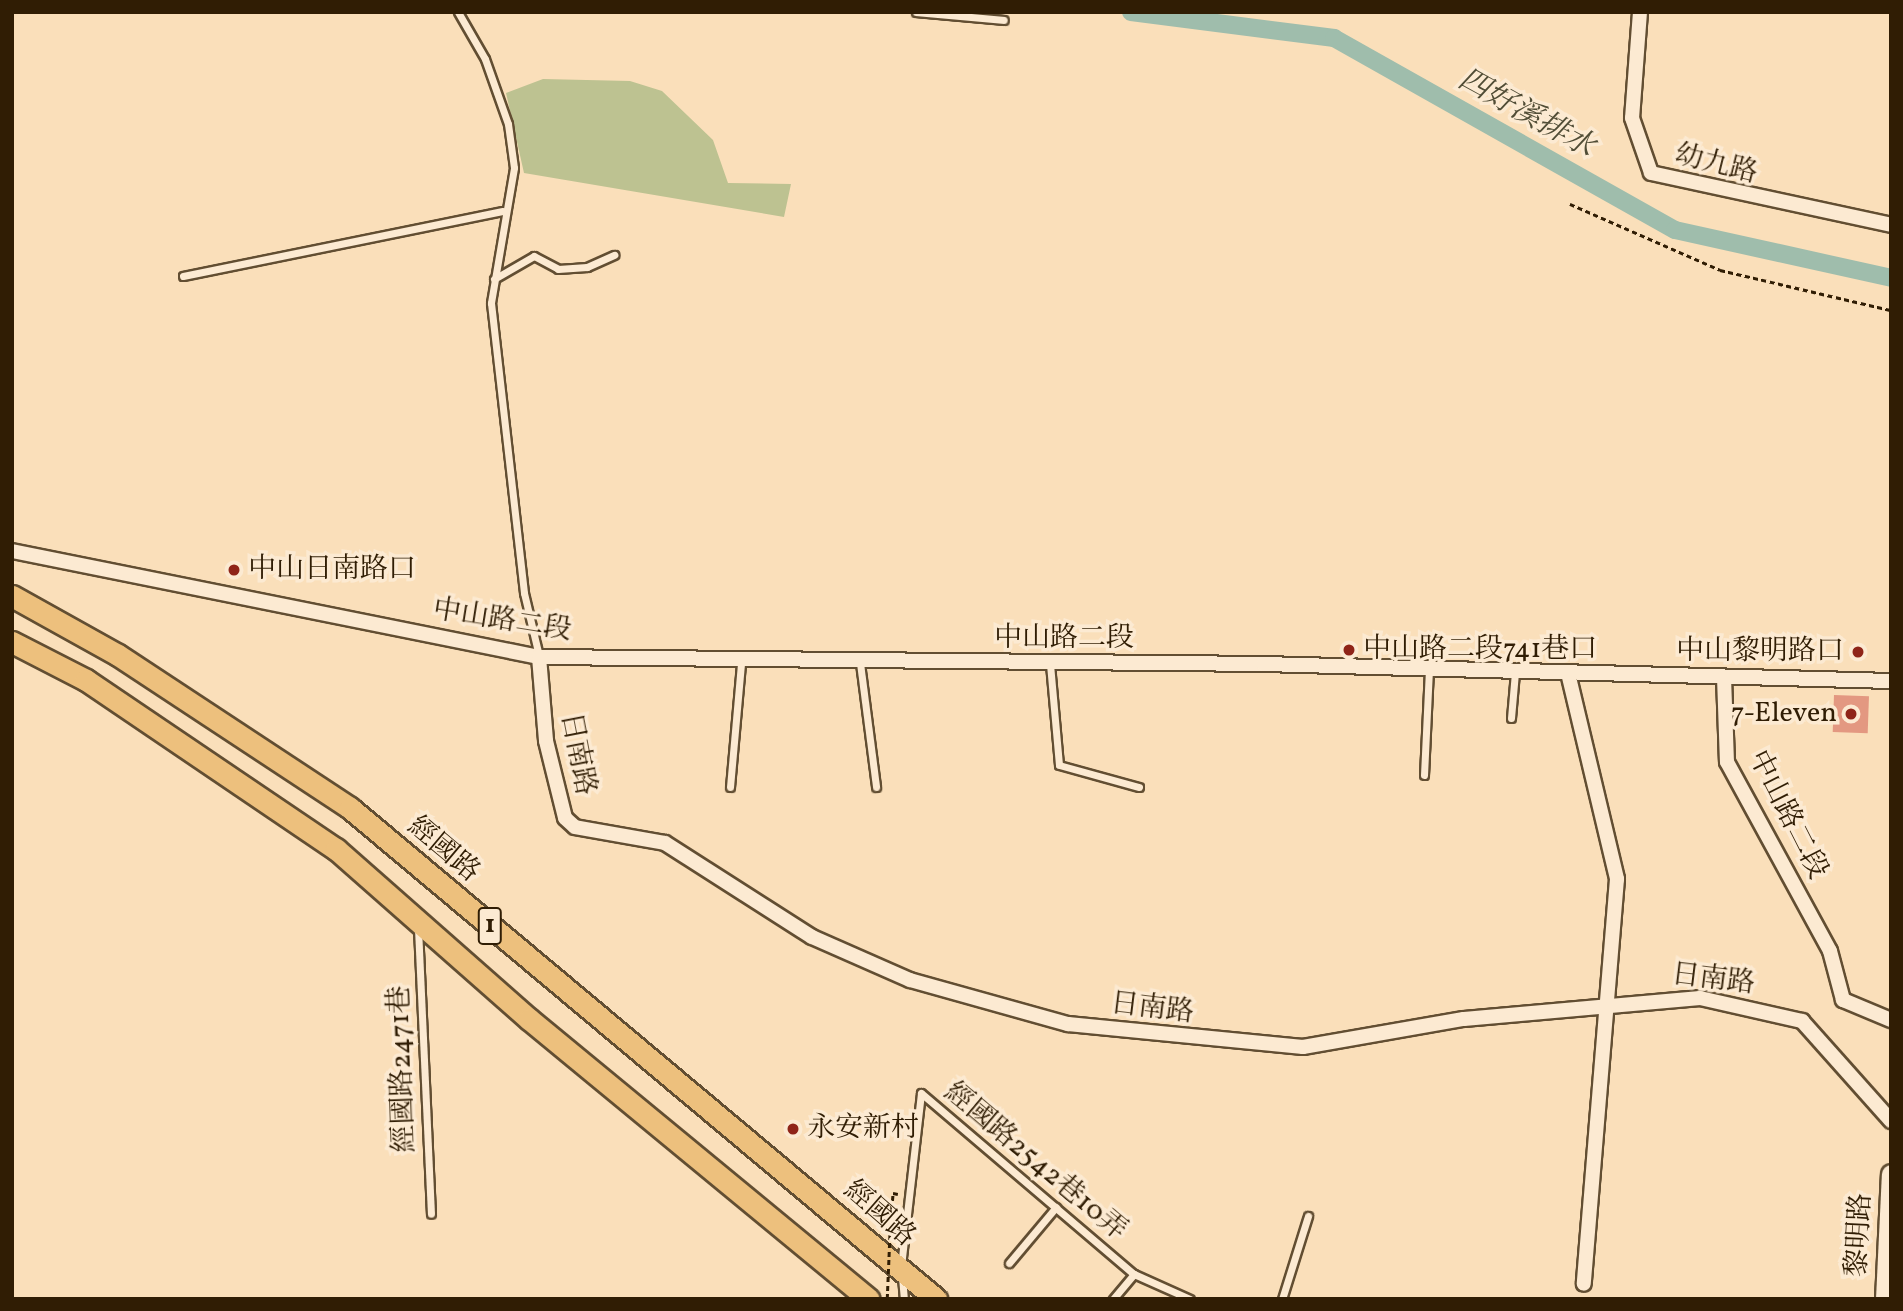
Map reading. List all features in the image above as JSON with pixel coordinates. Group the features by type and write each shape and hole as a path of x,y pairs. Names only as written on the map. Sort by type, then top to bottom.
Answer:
{"main road":[{"name":"經國路","path":"12,596 118,654 350,808 936,1299"},
{"name":"1","path":"12,642 86,680 336,849 418,924 869,1299"}],"street":[{"name":"幼九路","path":"1640,12 1632,118 1651,173 1891,225"},
{"name":"中山路二段","path":"12,551 539,657 741,663 1429,669 1724,677 1727,762 1830,951 1843,1000 1891,1020"},
{"name":"日南路","path":"539,657 546,741 565,818 575,827 665,843 812,936 910,980 1068,1024 1303,1047 1464,1019 1700,998 1784,1012 1802,1021 1891,1122"},
{"path":"1568,673 1617,879 1584,1284"},
{"path":"1724,677 1891,681"},
{"name":"黎明路","path":"1885,1299 1891,1174"}],"lane":[{"path":"458,12 485,59 508,124 514,168 502,211 491,303 524,593 539,657"},
{"path":"916,12 1004,20"},
{"path":"183,276 502,211"},
{"path":"494,279 534,256 558,269 587,267 614,255"},
{"path":"730,787 741,663"},
{"path":"860,663 876,787"},
{"path":"1050,664 1059,765 1139,786"},
{"path":"1424,775 1429,669"},
{"path":"1511,718 1515,671"},
{"name":"經國路2471巷","path":"418,924 431,1214"},
{"name":"經國路2542巷10弄","path":"901,1269 922,1093 1134,1274 1190,1299"},
{"path":"1009,1263 1056,1207"},
{"path":"1282,1299 1308,1216"},
{"path":"901,1269 904,1299"},
{"path":"1113,1299 1134,1274"}],"path":[{"path":"1570,204 1720,270 1891,310"},
{"path":"887,1299 893,1193"}],"green space":[{"path":"543,79 630,81 662,91 713,140 728,183 791,184 784,217 524,173 506,93"}],"building":[{"name":"7-Eleven","path":"1834,695 1869,696 1868,733 1833,732"}],"waterway":[{"name":"四好溪排水","path":"1131,12 1334,38 1675,230 1891,278"}],"place":[{"name":"中山日南路口","path":"234,570"},
{"name":"中山路二段741巷口","path":"1349,650"},
{"name":"中山黎明路口","path":"1858,652"},
{"name":"7-Eleven","path":"1851,714"},
{"name":"永安新村","path":"793,1129"}]}
